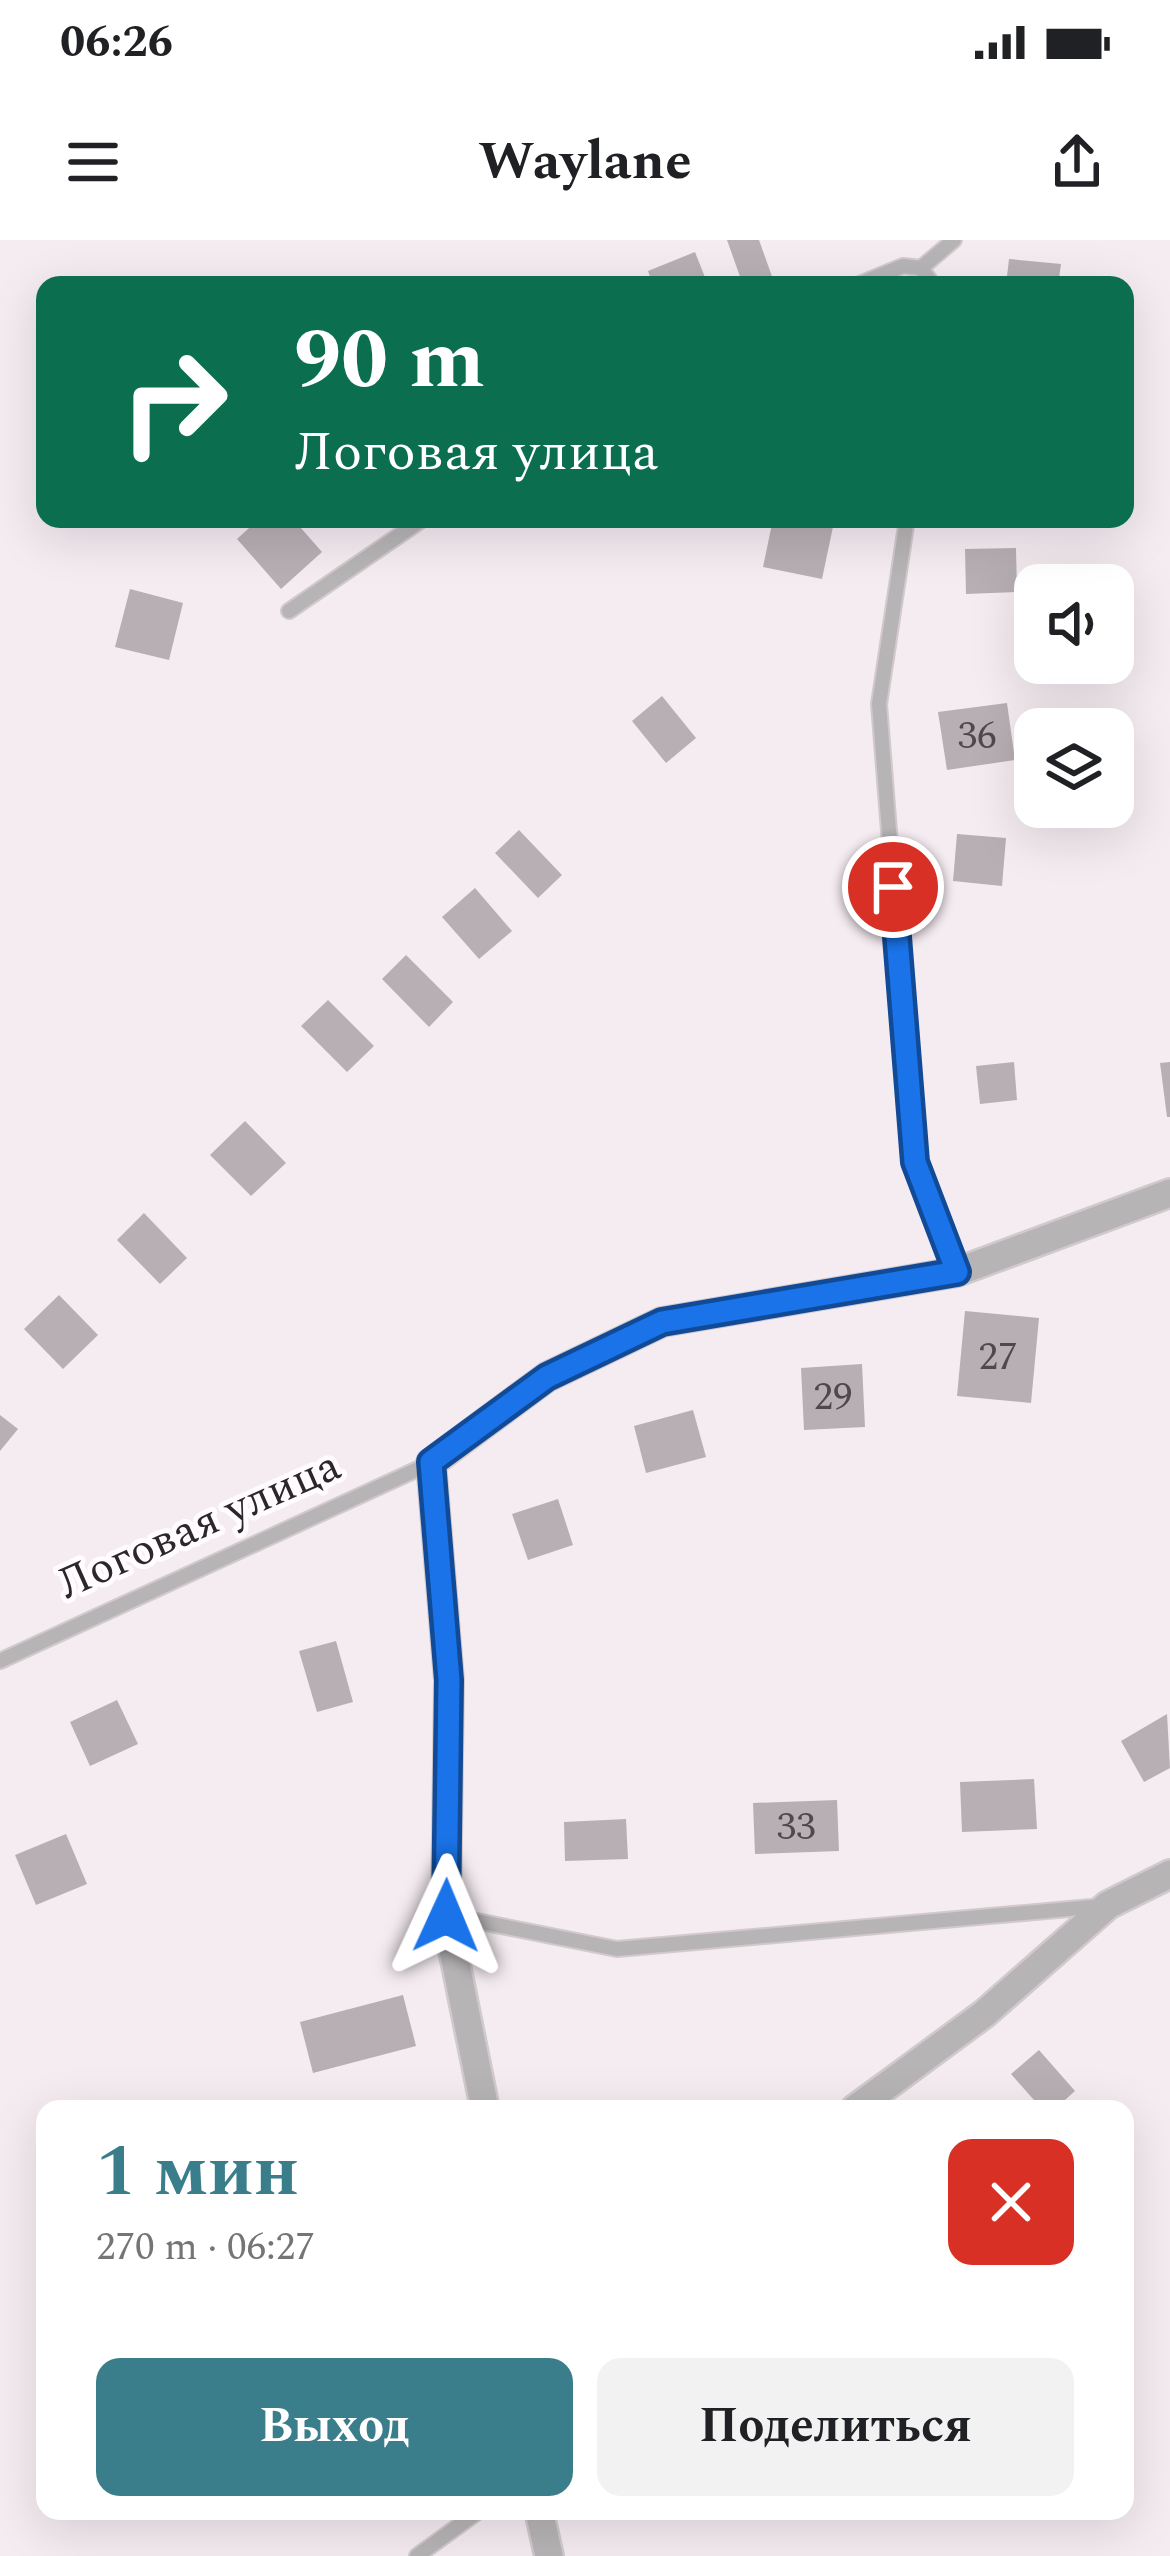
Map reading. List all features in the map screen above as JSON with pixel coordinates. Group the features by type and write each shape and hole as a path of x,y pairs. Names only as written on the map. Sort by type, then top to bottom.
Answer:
{"street":[{"name":"Логовая улица","path":"431,1462 547,1377 662,1322 957,1272 1170,1192"},
{"path":"431,1462 449,1680 446,1916 483,2100"},
{"path":"867,2100 984,2014 1108,1905 1170,1874"},
{"path":"541,2520 549,2556"}],"lane":[{"path":"878,276 902,266 921,268 954,240"},
{"path":"921,268 927,276"},
{"path":"289,611 411,528"},
{"path":"906,528 879,704 915,1162 957,1272"},
{"name":"Логовая улица","path":"0,1661 431,1462"},
{"path":"446,1916 617,1949 1108,1905"},
{"path":"417,2556 466,2520"}],"building":[{"path":"727,240 759,240 772,276 740,276"},
{"path":"695,252 704,276 650,276 648,271"},
{"path":"1009,259 1061,264 1059,276 1007,276"},
{"path":"249,528 301,528 322,552 281,589 237,539"},
{"path":"771,528 833,528 822,579 763,567"},
{"path":"1016,548 1014,592 966,594 965,549"},
{"path":"130,589 183,603 169,660 115,647"},
{"path":"662,696 696,738 666,763 632,721"},
{"path":"1007,703 1014,760 947,770 938,712"},
{"path":"519,830 562,875 538,898 495,853"},
{"path":"957,834 1006,838 1002,886 953,881"},
{"path":"475,888 512,931 479,959 442,917"},
{"path":"406,955 453,1002 429,1027 382,979"},
{"path":"328,1000 374,1046 347,1072 301,1026"},
{"path":"1014,1062 1017,1100 980,1104 976,1066"},
{"path":"1170,1062 1170,1117 1167,1117 1160,1063"},
{"path":"245,1121 286,1163 251,1196 210,1155"},
{"path":"144,1213 187,1258 160,1284 117,1240"},
{"path":"59,1295 98,1335 63,1369 24,1329"},
{"path":"965,1311 1039,1318 1031,1403 957,1396"},
{"path":"862,1364 865,1427 804,1430 801,1368"},
{"path":"693,1410 706,1457 646,1473 634,1426"},
{"path":"0,1415 18,1429 0,1451"},
{"path":"558,1499 573,1545 528,1560 512,1514"},
{"path":"336,1641 353,1702 317,1712 299,1651"},
{"path":"117,1700 138,1744 90,1766 70,1722"},
{"path":"1167,1714 1170,1768 1144,1782 1121,1741"},
{"path":"1034,1779 1037,1829 962,1832 960,1782"},
{"path":"837,1800 839,1851 755,1854 753,1803"},
{"path":"626,1819 628,1859 565,1861 564,1822"},
{"path":"66,1834 87,1884 36,1905 15,1855"},
{"path":"403,1995 416,2046 313,2073 300,2022"},
{"path":"1039,2050 1075,2091 1065,2100 1034,2100 1011,2074"}],"route":[{"path":"446,1916 449,1680 431,1462 547,1377 662,1322 957,1272 915,1162 893,887"}]}
